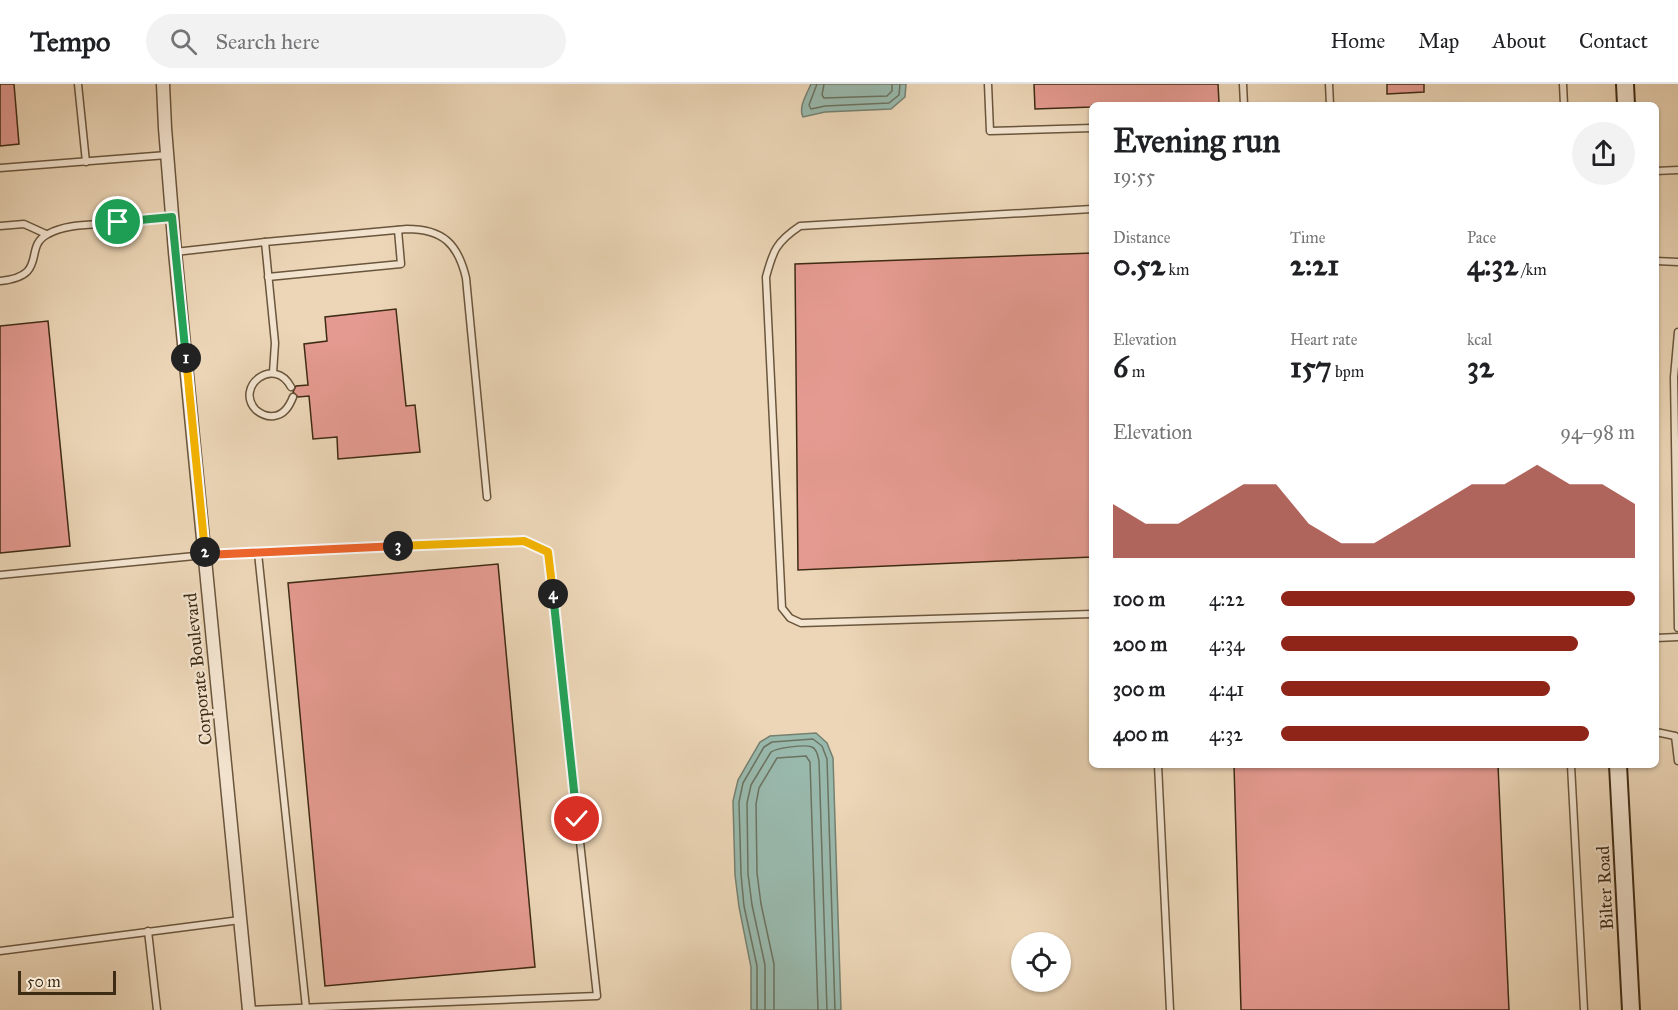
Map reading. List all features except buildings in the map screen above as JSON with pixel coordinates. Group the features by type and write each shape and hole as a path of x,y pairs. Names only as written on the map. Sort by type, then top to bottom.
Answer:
{"street":[{"name":"Corporate Boulevard","path":"163,84 175,252 249,1010"},
{"path":"1625,84 1626,102"},
{"name":"Bilter Road","path":"1618,768 1631,1010"}],"lane":[{"path":"78,84 86,162"},
{"path":"988,84 990,131 1089,128"},
{"path":"1243,84 1244,102"},
{"path":"1329,84 1330,102"},
{"path":"1563,84 1564,102"},
{"path":"0,168 167,155"},
{"path":"1659,171 1678,170"},
{"path":"1089,209 800,226 784,237 772,257 766,278 782,608 790,618 801,623 1089,615"},
{"path":"0,281 21,276 29,270 34,262 36,245 46,234 64,227 172,217"},
{"path":"0,226 24,224 46,234"},
{"path":"175,252 423,229 450,242 464,266 468,290 487,497"},
{"path":"268,277 401,264 398,230"},
{"path":"265,242 275,343 273,373"},
{"path":"1659,261 1678,262"},
{"path":"1678,332 1674,377 1678,628"},
{"path":"291,387 285,379 273,373 259,377 251,388 251,402 260,413 274,416 286,410 292,397"},
{"path":"0,574 205,555 524,541 548,552 597,996 249,1010"},
{"path":"258,553 306,1008"},
{"path":"1659,638 1678,637"},
{"path":"1659,732 1677,735 1678,761"},
{"path":"1158,768 1170,1010"},
{"path":"1571,768 1584,1010"},
{"path":"0,951 240,920"},
{"path":"148,931 157,1010"}],"water":[{"path":"811,84 906,84 905,97 891,109 825,112 803,117 802,105"},
{"path":"816,733 827,743 833,758 841,1010 751,1010 751,967 735,875 733,801 738,780 760,742 770,736"}],"route":[{"path":"118,222 172,217 205,555 524,541 548,552 577,819"}]}
